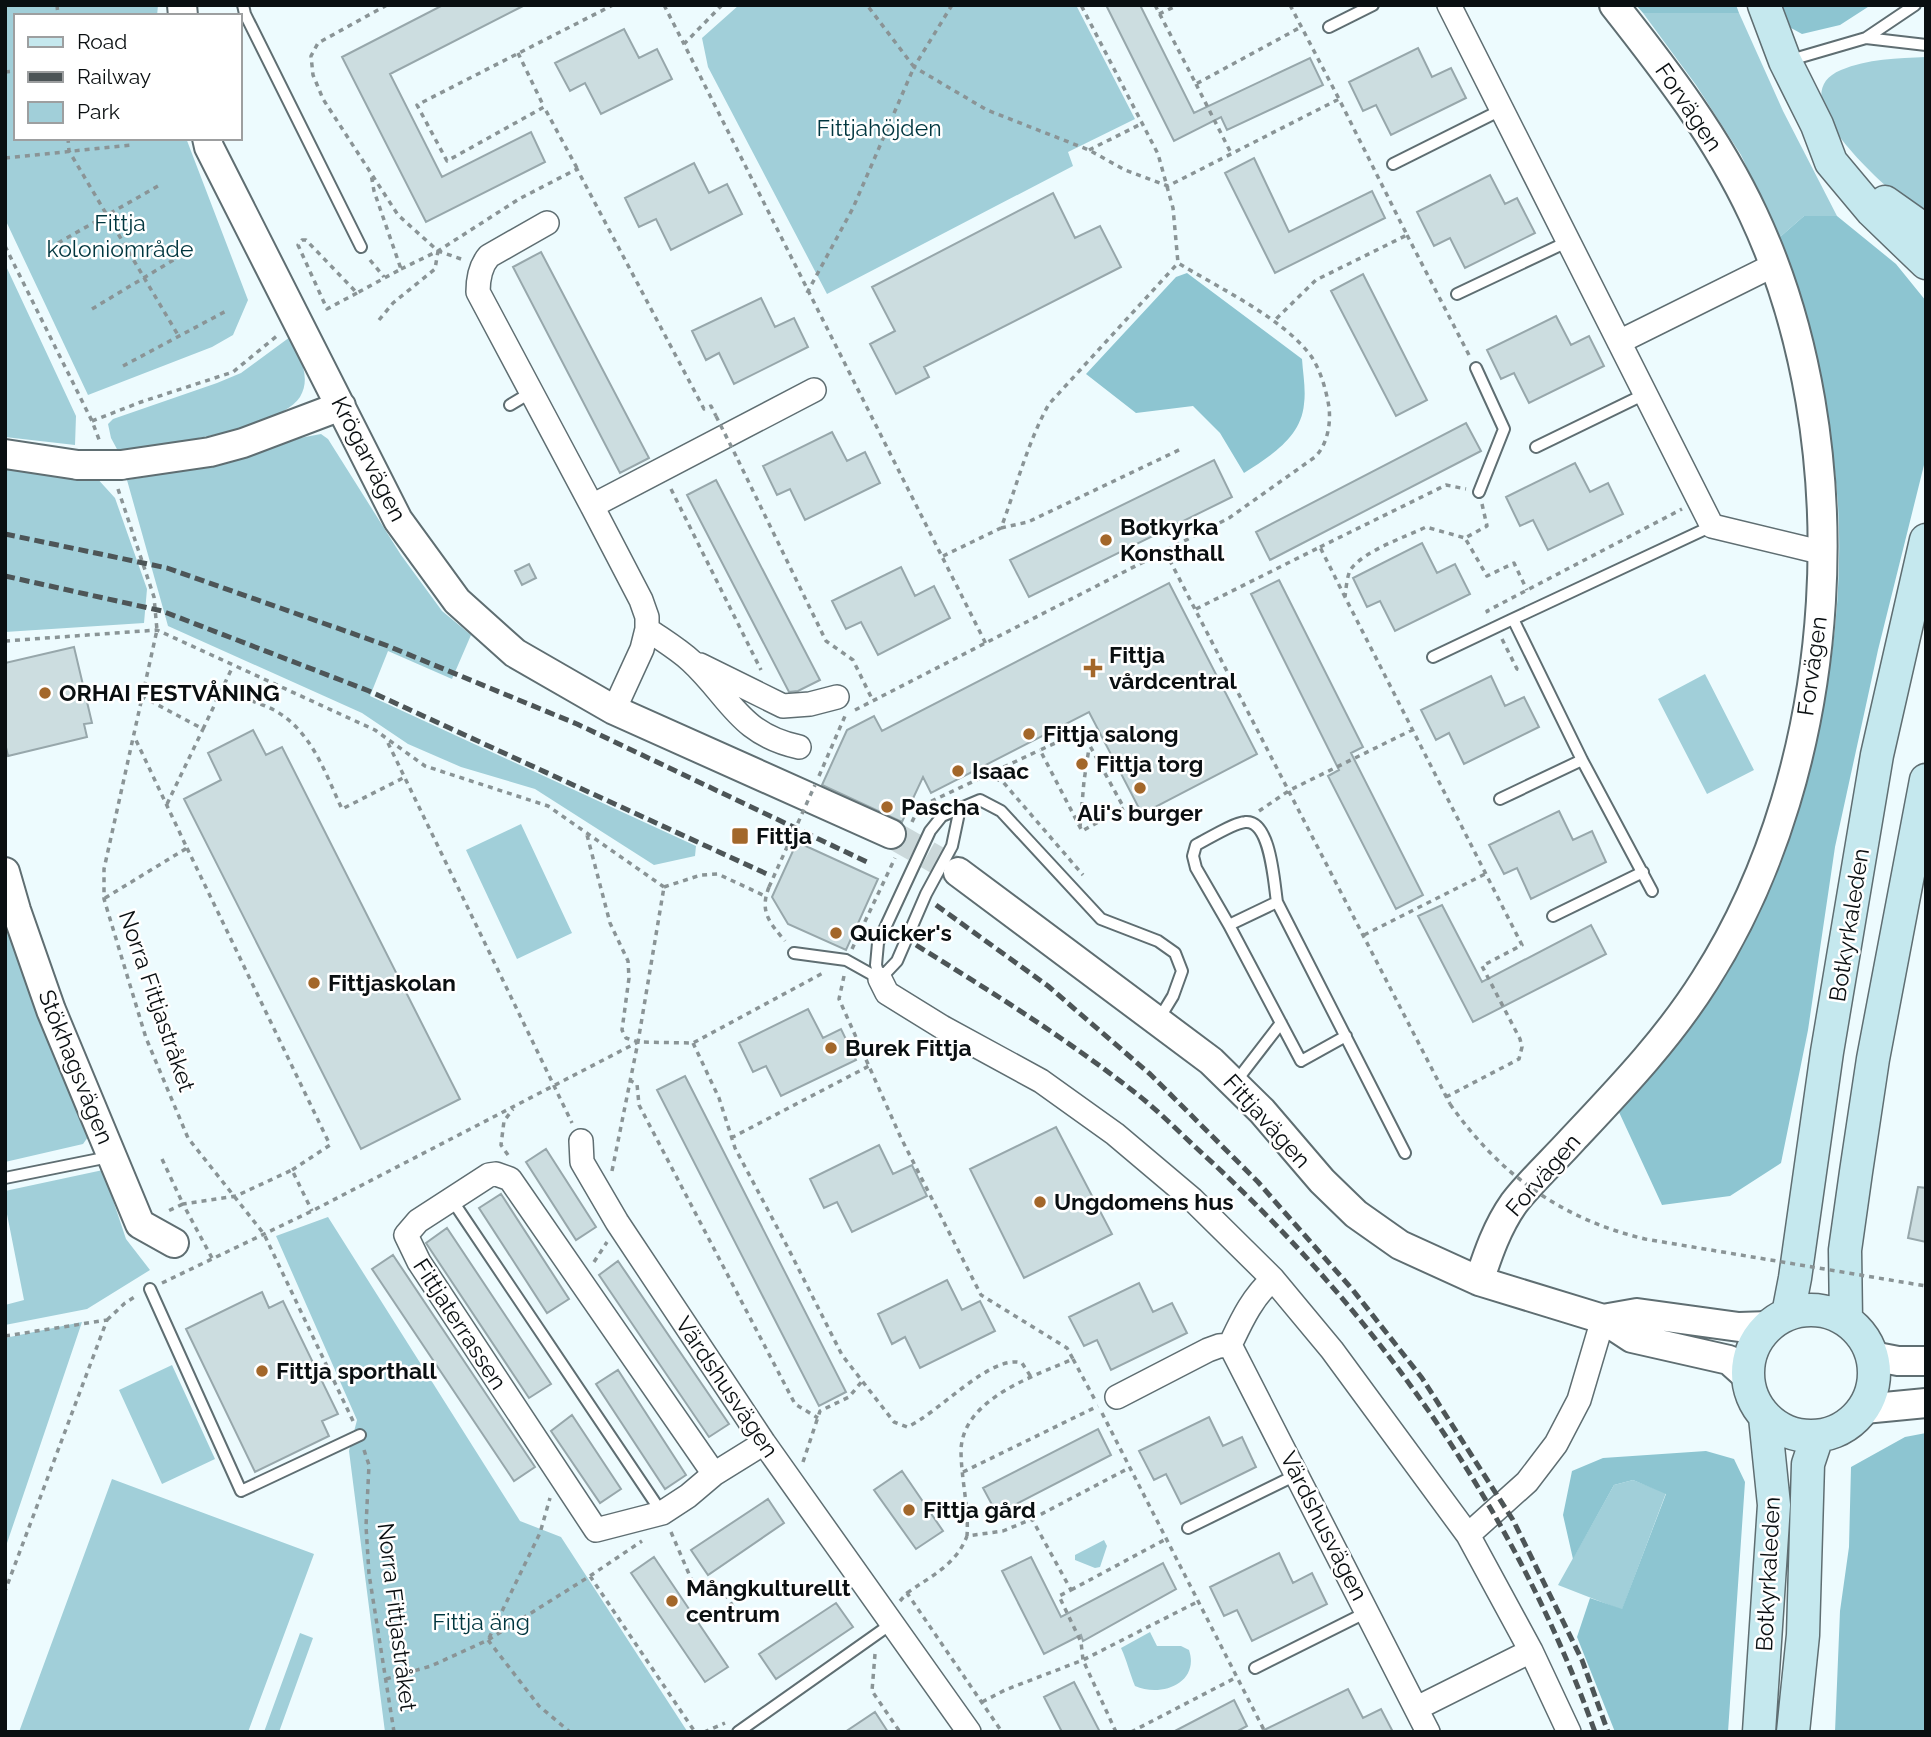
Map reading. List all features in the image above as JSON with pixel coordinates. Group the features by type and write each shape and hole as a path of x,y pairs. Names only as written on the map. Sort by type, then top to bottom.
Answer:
{"main road":[{"path":"1764,5 1785,61 1817,125 1831,162 1872,211 1926,263"},
{"path":"1817,125 1885,202 1926,231"},
{"name":"Botkyrkaleden","path":"1759,1732 1774,1505 1765,1417 1752,1398 1748,1377 1751,1357 1758,1339 1779,1320 1795,1278 1830,1038 1877,755 1926,540"},
{"name":"Botkyrkaleden","path":"1846,1320 1845,1250 1856,1172 1873,1059 1926,780"},
{"path":"1765,1417 1781,1430 1817,1437 1839,1431 1856,1418 1864,1409 1873,1389 1872,1356 1863,1336 1846,1320 1826,1311 1803,1310 1779,1320"},
{"name":"Botkyrkaleden","path":"1793,1732 1803,1635 1808,1464 1817,1437"}],"street":[{"path":"1449,5 1712,526 1824,553"},
{"name":"Forvägen","path":"1479,1281 1498,1230 1515,1202 1640,1067 1704,982 1727,944 1770,846 1794,773 1814,671 1821,610 1824,553 1822,493 1813,412 1803,359 1774,265 1750,206 1712,136 1666,70 1614,5"},
{"name":"Krögarvägen","path":"207,140 398,520 457,601 515,653 614,710 891,834"},
{"path":"547,223 489,256 485,260 478,292 641,600 647,617 642,649 614,710"},
{"path":"1619,342 1774,265"},
{"path":"592,506 814,390"},
{"path":"5,454 78,465 120,478 162,461 253,440 341,406"},
{"path":"647,629 691,660 777,704 810,704 837,697"},
{"path":"691,660 750,726 780,743 799,747"},
{"name":"Fittjavägen","path":"958,872 1211,1060 1262,1111 1322,1181 1356,1213 1400,1245 1479,1281 1603,1319 1632,1338 1729,1360 1748,1377"},
{"name":"Stökhagsvägen","path":"6,878 51,1010 140,1224"},
{"path":"880,979 887,993 1041,1082 1115,1135 1192,1199 1273,1279 1332,1350 1468,1535 1531,1651 1569,1732"},
{"name":"Värdshusvägen","path":"581,1142 582,1162 617,1222 764,1443 969,1732"},
{"name":"Fittjaterrassen","path":"714,1474 510,1179 496,1174 489,1175 418,1221 406,1235 408,1244 596,1530 662,1513 714,1474 764,1443"},
{"path":"140,1224 174,1243"},
{"path":"1107,1401 1208,1350 1230,1345 1244,1316 1264,1287 1273,1279"},
{"name":"Fittjavägen","path":"1603,1319 1637,1313 1739,1327 1779,1320"},
{"path":"1468,1535 1527,1482 1556,1444 1579,1400 1603,1319"},
{"name":"Värdshusvägen","path":"1230,1345 1428,1732"},
{"path":"1872,1356 1898,1361 1926,1361"},
{"path":"1864,1409 1926,1403"},
{"path":"1417,1708 1531,1651"}],"lane":[{"path":"243,5 245,14 360,247"},
{"path":"1329,27 1373,5"},
{"path":"1785,61 1866,38 1914,5"},
{"path":"1866,38 1926,45"},
{"path":"1393,164 1503,110"},
{"path":"1457,294 1569,241"},
{"path":"1476,368 1504,429 1479,492"},
{"path":"510,405 530,393"},
{"path":"1536,447 1645,394"},
{"path":"1433,657 1712,526"},
{"path":"1513,619 1582,760 1652,891"},
{"path":"1500,799 1582,760"},
{"path":"880,979 876,965 878,943 930,831 942,816 980,800 1001,811 1101,919 1158,941 1175,953 1182,971 1173,996 1159,1020"},
{"path":"880,979 898,961 926,894 952,846 960,808"},
{"path":"1346,1036 1301,1061 1202,879 1193,856 1196,845 1243,821 1252,822 1262,831 1268,844 1277,902 1346,1036 1405,1153"},
{"path":"1553,916 1643,872"},
{"path":"1229,925 1277,902"},
{"path":"794,953 846,960 880,979"},
{"path":"1234,1084 1281,1023"},
{"path":"5,1178 112,1156"},
{"path":"452,1200 662,1513"},
{"path":"149,1289 241,1491 360,1435"},
{"path":"1188,1528 1298,1474"},
{"path":"1255,1668 1367,1612"},
{"path":"738,1732 891,1624"}],"path":[{"path":"387,5 318,43 311,56 313,75 323,99 398,215 438,251"},
{"path":"544,107 447,161 417,105 612,5"},
{"path":"664,5 986,644"},
{"path":"684,44 722,5"},
{"path":"867,5 914,67 987,110 1089,150 1125,170 1168,186 1339,99"},
{"path":"807,293 853,208 914,67 952,5"},
{"path":"1001,528 1035,428 1049,404 1178,263 1168,186 1158,154 1081,5"},
{"path":"1154,5 1231,153"},
{"path":"1159,14 1178,5"},
{"path":"1290,5 1476,368"},
{"path":"1196,84 1301,27"},
{"path":"518,53 704,409 711,406 826,641 853,660 873,701"},
{"path":"1089,150 1143,123"},
{"path":"68,140 69,151 178,335"},
{"path":"5,158 132,145"},
{"path":"401,269 438,251 519,199 577,169"},
{"path":"58,243 158,186"},
{"path":"1274,321 1316,280 1408,235"},
{"path":"5,246 92,421 233,372 282,331"},
{"path":"360,247 384,277"},
{"path":"92,309 190,250"},
{"path":"379,320 393,303 435,268 438,251"},
{"path":"794,953 766,918 765,896 845,716 1229,518 1323,449 1330,415 1320,373 1311,357 1274,321 1178,263"},
{"path":"327,309 357,293"},
{"path":"123,366 228,310"},
{"path":"943,556 1001,528 1028,522 1181,449"},
{"name":"Norra Fittjastråket","path":"120,478 154,597 157,630 104,869 104,899 146,1038 188,1138 264,1234 360,1435 369,1465 366,1526 369,1574 394,1732"},
{"path":"1196,609 1446,485 1479,492 1487,526 1465,538"},
{"path":"670,487 777,704"},
{"path":"1345,597 1350,570 1387,545 1426,527 1465,538 1487,576 1514,563 1527,590 1699,501"},
{"path":"1320,547 1522,946 1482,966 1520,1039 1521,1054 1514,1063 1446,1097"},
{"path":"1165,551 1446,1097 1475,1136 1522,1182 1554,1205 1602,1227 1645,1239 1926,1286"},
{"path":"5,641 157,630 375,730 425,766 548,806 664,887"},
{"path":"167,804 233,666"},
{"path":"223,690 274,710 300,732 312,744 342,809 405,777"},
{"path":"141,696 203,729"},
{"path":"1243,821 1290,790 1412,730"},
{"path":"133,735 330,1145 292,1170 236,1196 183,1204 140,1224"},
{"path":"1073,738 1090,746 1124,808 1082,831 1041,750 1073,738"},
{"path":"387,741 581,1142"},
{"path":"1080,827 1090,746"},
{"path":"986,774 1003,782 1088,880"},
{"path":"586,833 610,923 628,961 629,978 622,1030 626,1038 638,1042 694,1043 846,960"},
{"path":"104,899 187,848"},
{"path":"1364,935 1485,873"},
{"path":"664,887 701,875 718,874 765,896"},
{"path":"612,1171 638,1042 664,887"},
{"path":"846,960 839,999 901,1138 981,1295 1067,1348 1107,1401 1130,1468 1265,1732"},
{"path":"5,1591 107,1320 125,1303 312,1211 638,1042"},
{"path":"694,1043 719,1098 731,1138 842,1356 894,1422 907,1427 921,1421 999,1364 1013,1360 1022,1363 1031,1377"},
{"path":"731,1138 869,1066"},
{"path":"629,1080 636,1084 639,1105 795,1404 818,1418"},
{"path":"162,1159 212,1259"},
{"path":"292,1170 312,1211"},
{"path":"593,1264 606,1244"},
{"path":"5,1336 107,1320"},
{"path":"899,1602 906,1593 949,1564 961,1552 967,1536 968,1518 961,1448 966,1429 979,1409 1006,1390 1073,1359"},
{"path":"803,1463 820,1411 849,1397 863,1380"},
{"path":"963,1472 1107,1401"},
{"path":"967,1536 1003,1531 1032,1519 1130,1468"},
{"path":"488,1640 540,1533 551,1494 565,1483"},
{"path":"662,1513 692,1581 711,1583 723,1589 735,1610"},
{"path":"1032,1519 1070,1590"},
{"path":"1116,1732 1083,1660 1081,1642 1059,1597 1167,1539"},
{"path":"386,1679 431,1666 488,1640 590,1576 695,1732"},
{"path":"906,1593 1003,1732"},
{"path":"982,1702 1005,1690 1083,1660 1199,1601"},
{"path":"488,1640 539,1706 570,1732"},
{"path":"867,1641 875,1654 872,1691 901,1732"},
{"path":"1131,1732 1237,1677"}],"green space":[{"name":"Fittja koloniområde","path":"5,5 158,5 157,14 14,14 14,140 187,140 248,300 233,335 212,347 88,395 5,219"},
{"name":"Fittjahöjden","path":"739,5 1076,5 1135,119 1068,152 1073,166 827,294 708,67 702,38"},
{"path":"1643,13 1739,13 1783,111 1837,216 1804,216 1780,237 1741,155 1696,85"},
{"path":"1926,57 1926,220 1870,171 1849,148 1831,124 1822,102 1824,84 1841,70 1872,61"},
{"path":"5,264 76,416 75,445 5,437"},
{"path":"290,337 303,366 305,382 300,397 288,408 243,427 118,451 108,424 113,419 241,373"},
{"path":"321,434 328,439 401,555 442,611 471,635 452,679 388,651 370,696 696,846 695,856 654,865 535,789 461,767 408,744 362,713 168,626 127,480 217,465 300,438"},
{"path":"5,467 95,476 115,498 147,589 144,623 5,632"},
{"path":"1705,674 1754,770 1707,794 1658,699"},
{"path":"521,824 572,933 517,959 466,850"},
{"path":"5,912 52,1049 88,1137 83,1144 5,1162"},
{"path":"103,1170 126,1239 150,1270 87,1309 5,1325 5,1305 24,1300 5,1204 5,1191"},
{"name":"Fittja äng","path":"328,1217 520,1521 561,1537 687,1731 385,1732 349,1451 357,1420 276,1236"},
{"path":"82,1322 5,1549 5,1338"},
{"path":"172,1365 215,1459 162,1484 119,1390"},
{"path":"112,1479 314,1554 248,1732 19,1732"},
{"path":"1633,1480 1666,1493 1622,1610 1558,1585 1614,1485"},
{"path":"1104,1540 1107,1546 1100,1567 1095,1568 1075,1560 1075,1555"},
{"path":"1150,1632 1157,1646 1181,1646 1189,1650 1189,1671 1184,1679 1166,1689 1135,1686 1121,1648"},
{"path":"300,1633 313,1638 279,1732 264,1732"}],"shaded area":[{"path":"1636,5 1736,5 1739,13 1643,13"},
{"path":"1775,5 1871,5 1840,25 1802,34 1782,23"},
{"path":"1804,216 1837,216 1896,264 1926,301 1924,465 1878,650 1835,847 1808,1030 1781,1163 1730,1196 1662,1205 1618,1110 1664,1058 1692,1021 1730,963 1757,912 1800,800 1828,682 1836,622 1839,563 1835,471 1818,369 1780,237"},
{"path":"1187,273 1302,359 1305,399 1297,427 1283,445 1244,473 1220,433 1193,406 1136,413 1086,374 1176,277"},
{"path":"1926,1433 1926,1732 1835,1732 1840,1611 1849,1547 1851,1467 1905,1437"},
{"path":"1706,1451 1734,1459 1745,1482 1728,1732 1615,1732 1577,1637 1590,1598 1622,1609 1666,1494 1633,1480 1614,1485 1573,1559 1563,1515 1572,1471 1603,1458"}],"building":[{"path":"443,5 525,5 390,74 442,177 531,132 545,162 426,222 342,57"},
{"path":"1106,5 1140,5 1194,113 1310,58 1323,85 1227,130 1221,117 1174,141"},
{"path":"624,29 639,58 657,49 672,79 601,114 585,83 570,91 555,63"},
{"path":"1418,48 1432,77 1451,68 1466,98 1391,135 1376,105 1363,111 1349,82"},
{"path":"1254,158 1289,232 1372,191 1385,218 1275,273 1225,173"},
{"path":"694,163 709,193 727,184 742,214 671,250 656,219 639,227 625,198"},
{"path":"1490,175 1505,204 1517,198 1535,233 1465,268 1450,238 1434,246 1417,212"},
{"path":"1053,193 1075,238 1100,226 1121,267 924,367 929,377 896,394 870,344 895,331 872,287"},
{"path":"541,252 649,458 620,473 513,267"},
{"path":"1363,274 1427,400 1396,416 1331,291"},
{"path":"761,298 775,327 794,318 808,347 734,384 719,353 706,360 692,331"},
{"path":"1556,316 1571,345 1589,336 1604,366 1529,403 1514,373 1501,379 1487,350"},
{"path":"1466,423 1481,451 1270,560 1256,532"},
{"path":"832,432 847,461 865,452 880,483 805,520 790,489 777,495 763,466"},
{"path":"1214,460 1232,497 1029,597 1010,560"},
{"path":"1575,463 1590,492 1608,483 1623,514 1548,550 1533,520 1520,526 1506,497"},
{"path":"716,480 820,680 798,691 789,692 687,495"},
{"path":"1422,543 1437,573 1455,564 1470,594 1395,631 1380,601 1367,607 1353,578"},
{"path":"529,564 536,578 522,585 515,571"},
{"path":"901,567 915,596 934,586 950,618 878,655 861,622 846,629 832,601"},
{"path":"1279,580 1363,747 1351,753 1423,895 1396,909 1328,776 1339,770 1251,594"},
{"path":"1169,583 1257,754 1142,814 1089,712 931,793 923,777 902,822 822,785 847,730 874,716 882,731"},
{"name":"ORHAI FESTVÅNING","path":"74,647 92,723 84,724 87,737 8,756 5,743 5,663"},
{"path":"1491,676 1505,706 1524,697 1539,727 1464,764 1449,733 1436,740 1421,710"},
{"path":"253,730 266,755 282,747 460,1099 361,1149 184,799 221,780 208,753"},
{"path":"1559,811 1573,840 1592,831 1606,862 1531,899 1517,868 1504,874 1489,845"},
{"path":"797,842 878,879 846,950 788,924 772,897"},
{"path":"1442,905 1482,982 1591,925 1606,954 1473,1022 1418,916"},
{"path":"808,1009 823,1038 841,1029 856,1060 781,1096 766,1066 753,1072 739,1043"},
{"path":"685,1076 846,1392 819,1406 657,1090"},
{"name":"Ungdomens hus","path":"1056,1127 1112,1234 1024,1278 970,1169"},
{"path":"879,1145 893,1174 912,1165 927,1196 852,1232 837,1202 824,1208 810,1179"},
{"path":"546,1149 596,1227 576,1240 526,1162"},
{"path":"1918,1187 1926,1188 1926,1242 1908,1238"},
{"path":"501,1194 569,1299 547,1313 479,1208"},
{"path":"447,1228 551,1384 529,1398 426,1243"},
{"path":"393,1255 535,1467 514,1481 372,1269"},
{"path":"618,1261 729,1424 709,1437 599,1275"},
{"path":"947,1280 962,1310 980,1301 995,1331 920,1368 905,1337 892,1344 878,1314"},
{"path":"1139,1283 1153,1312 1172,1303 1187,1333 1111,1370 1097,1340 1084,1346 1069,1317"},
{"name":"Fittja sporthall","path":"262,1292 269,1308 283,1301 338,1414 322,1421 329,1436 255,1472 186,1329"},
{"path":"618,1370 686,1475 665,1489 596,1384"},
{"path":"572,1415 621,1489 600,1503 551,1431"},
{"path":"1209,1417 1223,1446 1242,1437 1256,1467 1181,1504 1166,1474 1154,1480 1139,1451"},
{"path":"1098,1429 1111,1455 997,1514 983,1488"},
{"name":"Fittja gård","path":"902,1471 943,1531 916,1549 874,1490"},
{"path":"768,1499 784,1523 708,1575 691,1550"},
{"path":"1279,1553 1293,1583 1312,1573 1327,1604 1252,1641 1237,1610 1224,1616 1210,1587"},
{"name":"Mångkulturellt centrum","path":"654,1557 728,1667 705,1682 631,1573"},
{"path":"1031,1557 1061,1617 1163,1563 1176,1589 1083,1641 1081,1635 1044,1654 1002,1571"},
{"path":"836,1603 853,1627 776,1679 759,1654"},
{"path":"1074,1682 1100,1732 1062,1732 1044,1697"},
{"path":"1348,1689 1363,1718 1381,1709 1393,1732 1260,1732"},
{"path":"1234,1700 1247,1726 1236,1732 1173,1732"},
{"path":"875,1712 888,1732 845,1732"}],"tunnel":[{"path":"891,834 958,872"}],"railway":[{"path":"5,534 167,568 388,646 577,724 869,863"},
{"path":"5,576 162,611 369,691 767,874"},
{"path":"936,905 1048,986 1150,1074 1258,1182 1352,1289 1422,1378 1513,1520 1582,1660 1608,1732"},
{"path":"916,945 1054,1033 1142,1098 1267,1216 1327,1281 1383,1349 1435,1420 1482,1494 1525,1571 1562,1650 1595,1732"}],"place":[{"name":"Botkyrka Konsthall","path":"1106,540"},
{"name":"Fittja vårdcentral","path":"1093,668"},
{"name":"ORHAI FESTVÅNING","path":"45,693"},
{"name":"Fittja salong","path":"1029,734"},
{"name":"Fittja torg","path":"1082,764"},
{"name":"Isaac","path":"958,771"},
{"name":"Ali's burger","path":"1140,788"},
{"name":"Pascha","path":"887,807"},
{"name":"Fittja","path":"740,836"},
{"name":"Quicker's","path":"836,933"},
{"name":"Fittjaskolan","path":"314,983"},
{"name":"Burek Fittja","path":"831,1048"},
{"name":"Ungdomens hus","path":"1040,1202"},
{"name":"Fittja sporthall","path":"262,1371"},
{"name":"Fittja gård","path":"909,1510"},
{"name":"Mångkulturellt centrum","path":"672,1601"}]}
